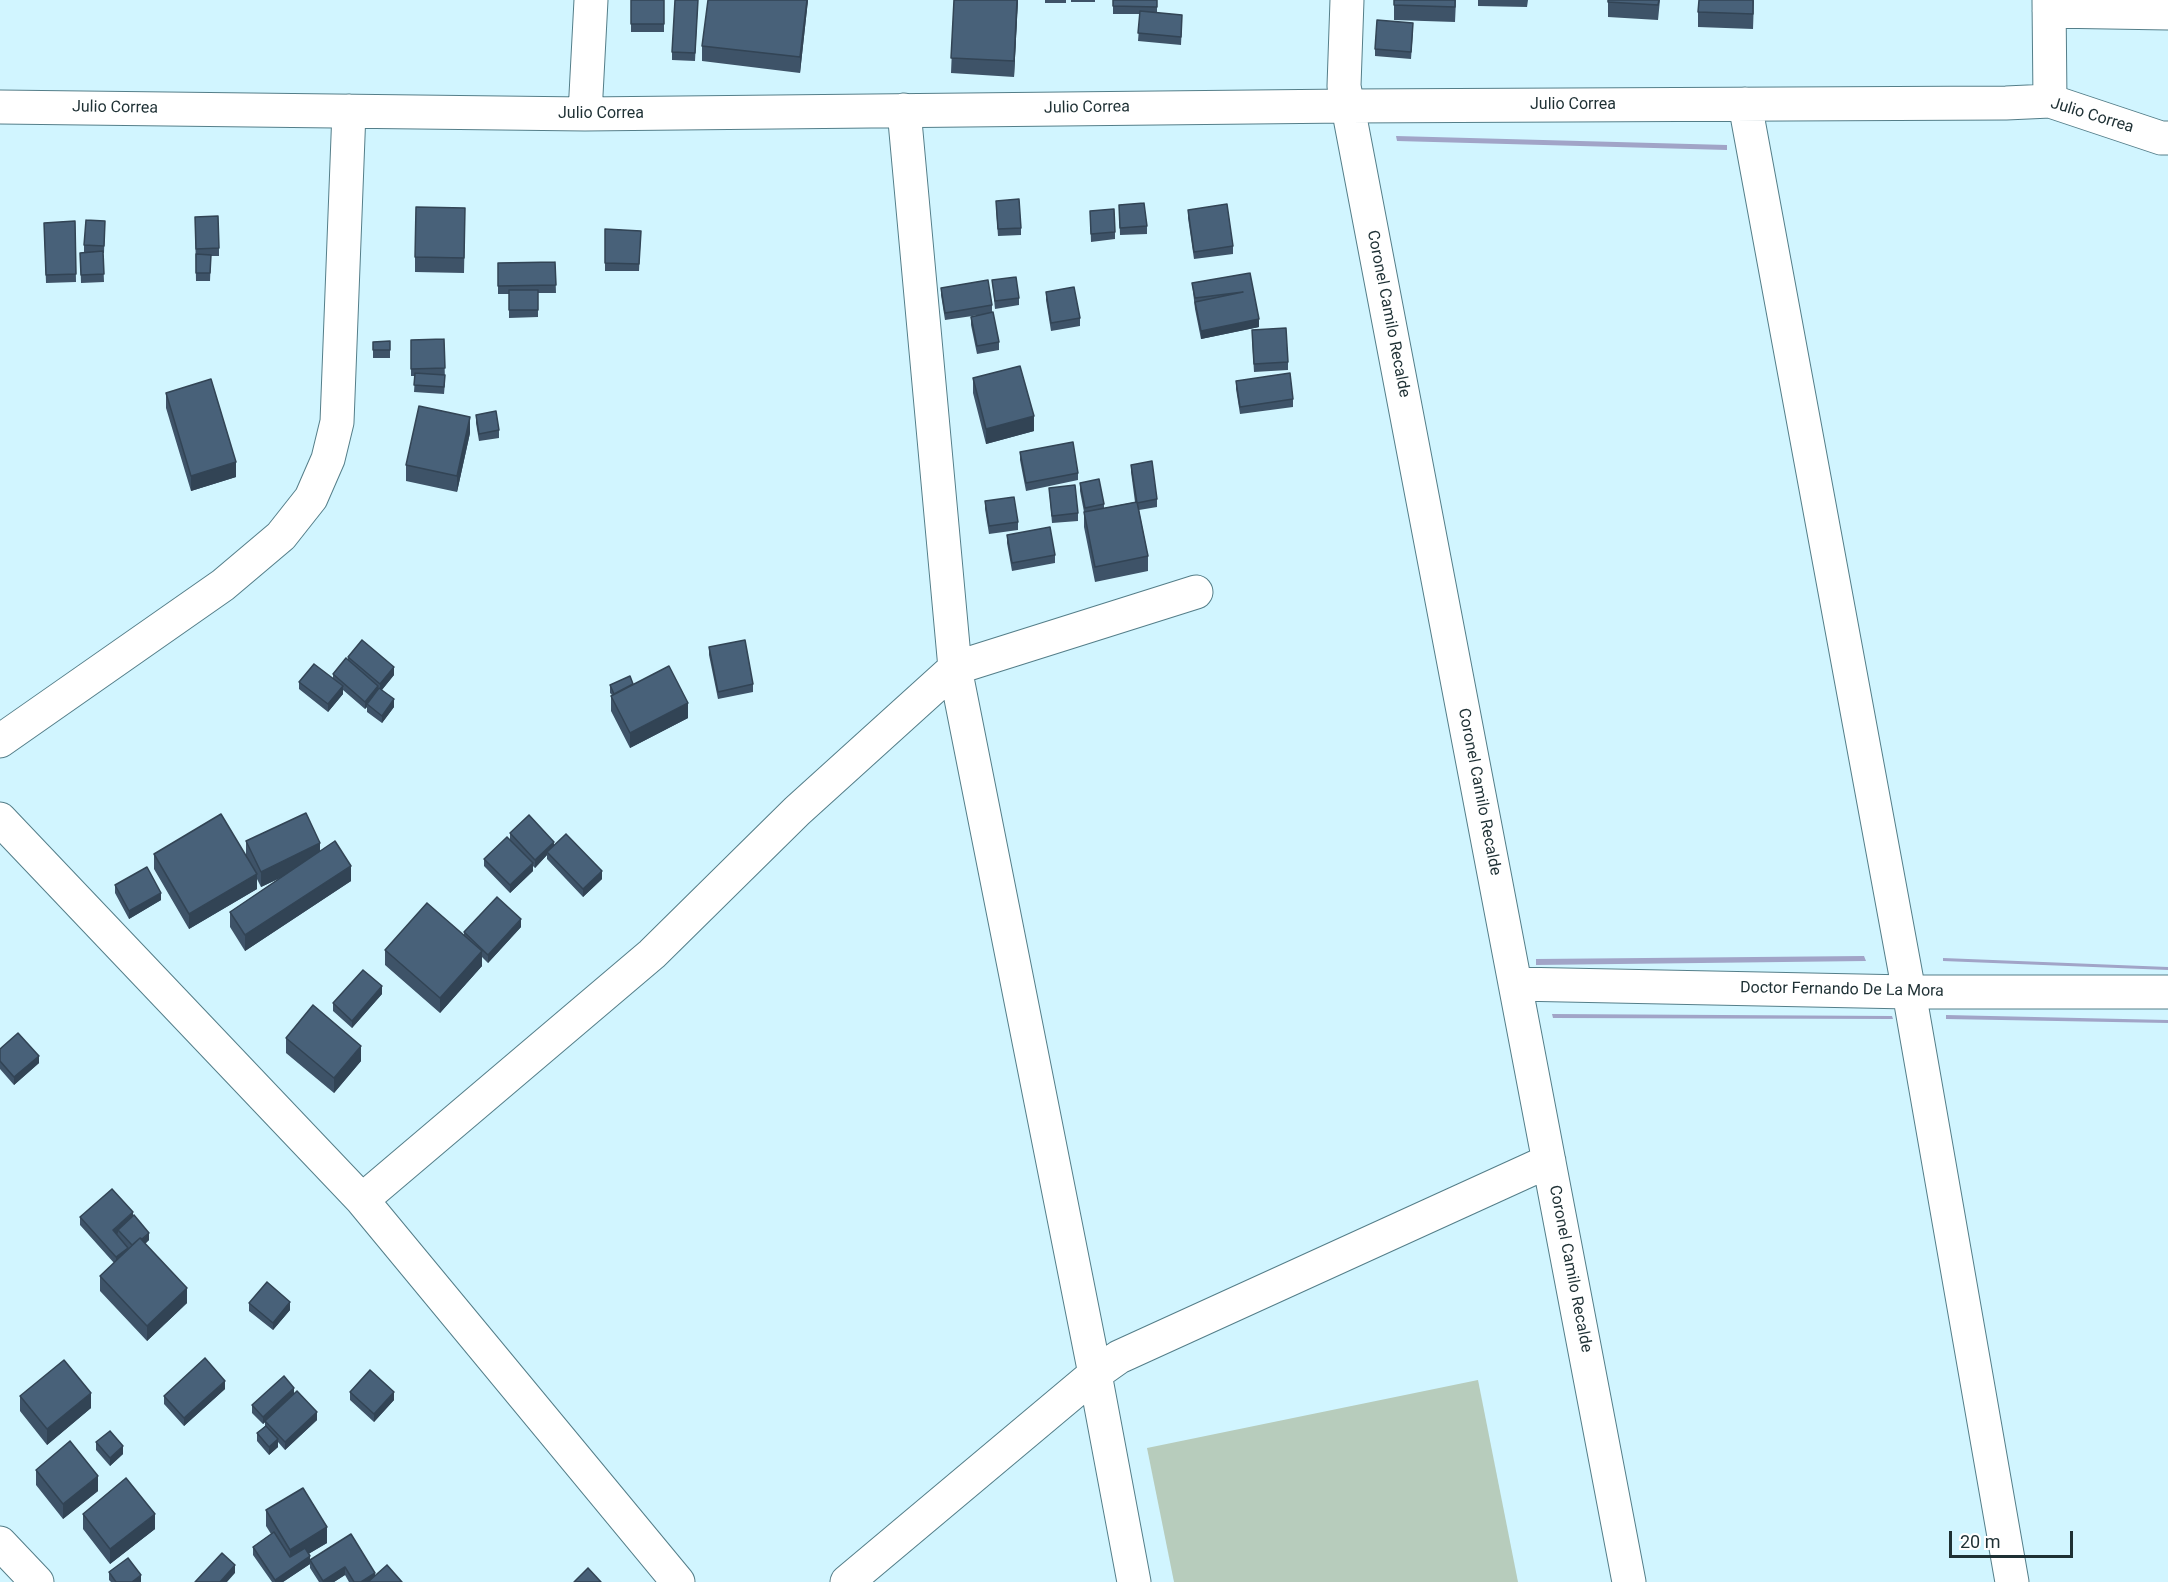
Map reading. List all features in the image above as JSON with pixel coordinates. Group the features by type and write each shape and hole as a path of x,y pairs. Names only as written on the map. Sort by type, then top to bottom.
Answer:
{"street":[{"path":"585,114 591,0"},
{"name":"Coronel Camilo Recalde","path":"1347,0 1344,86 1629,1582"},
{"path":"2050,101 2049,6 2168,13"},
{"name":"Julio Correa","path":"0,107 585,114 2050,101 2161,138 2168,138"},
{"path":"1745,104 1909,992 2012,1582"},
{"path":"904,110 955,668 1134,1582"},
{"path":"0,741 223,585 281,536 311,498 328,459 337,422 349,111"},
{"path":"362,1200 652,954 797,811 955,668 1196,592"},
{"path":"0,819 362,1200 678,1582"},
{"name":"Doctor Fernando De La Mora","path":"1515,984 1909,992 2168,992"},
{"path":"847,1582 1095,1374 1119,1357 1549,1161"},
{"path":"0,1543 37,1582"}],"green space":[{"path":"1478,1380 1518,1582 1174,1582 1147,1448"}],"water":[{"path":"1396,136 1727,145 1727,150 1397,141"},
{"path":"1864,956 1866,961 1536,965 1536,959"},
{"path":"1943,958 2168,967 2168,970 1943,961"},
{"path":"1552,1014 1892,1016 1893,1019 1553,1018"},
{"path":"1946,1015 2168,1020 2168,1023 1946,1019"}],"building":[{"path":"631,0 664,0 664,24 631,24"},
{"path":"675,0 698,0 695,53 672,52"},
{"path":"708,0 807,0 800,57 702,46"},
{"path":"954,0 1017,0 1014,61 951,58"},
{"path":"1113,0 1157,0 1157,7 1113,6"},
{"path":"1394,0 1455,0 1455,7 1394,5"},
{"path":"1608,0 1659,0 1658,5 1608,2"},
{"path":"1699,0 1753,0 1753,14 1698,12"},
{"path":"1140,11 1182,15 1181,37 1138,33"},
{"path":"1377,20 1413,23 1411,52 1375,49"},
{"path":"1019,199 1021,228 998,229 996,201"},
{"path":"1144,203 1147,226 1120,228 1119,205"},
{"path":"1227,204 1233,246 1194,252 1188,210"},
{"path":"416,207 465,208 464,258 415,257"},
{"path":"1114,209 1115,232 1091,234 1090,211"},
{"path":"218,216 219,248 196,249 195,217"},
{"path":"86,220 105,221 104,246 84,245"},
{"path":"75,221 76,274 46,275 44,223"},
{"path":"605,229 641,231 639,264 605,263"},
{"path":"103,251 104,274 81,275 80,253"},
{"path":"196,254 211,255 210,273 196,273"},
{"path":"555,262 556,285 498,286 498,263"},
{"path":"1250,273 1259,319 1201,331 1195,302 1243,292 1195,298 1192,283"},
{"path":"1016,277 1019,298 995,301 992,280"},
{"path":"988,280 992,305 945,313 941,288"},
{"path":"1074,287 1080,318 1051,323 1046,292"},
{"path":"509,290 538,290 538,310 509,310"},
{"path":"993,312 999,342 977,346 971,317"},
{"path":"1286,328 1288,362 1254,364 1252,330"},
{"path":"444,339 445,368 411,369 411,340"},
{"path":"390,341 390,350 373,350 373,342"},
{"path":"1020,366 1034,416 986,429 973,378"},
{"path":"415,373 445,375 444,387 414,385"},
{"path":"1290,373 1293,399 1240,407 1236,381"},
{"path":"211,379 236,462 191,476 166,393"},
{"path":"419,406 470,417 457,476 406,465"},
{"path":"496,411 499,430 479,434 476,415"},
{"path":"1073,442 1078,473 1026,483 1020,452"},
{"path":"1152,461 1157,499 1137,503 1131,465"},
{"path":"1099,479 1104,504 1085,508 1080,483"},
{"path":"1075,485 1078,513 1052,516 1049,488"},
{"path":"1014,497 1018,522 989,526 985,501"},
{"path":"1137,502 1148,556 1095,567 1084,512"},
{"path":"1050,527 1055,555 1012,563 1007,535"},
{"path":"362,640 394,667 380,684 348,657"},
{"path":"745,640 753,684 718,692 709,647"},
{"path":"346,658 378,686 365,702 333,674"},
{"path":"314,664 343,686 328,704 299,682"},
{"path":"669,666 688,703 630,733 611,696"},
{"path":"630,676 633,684 614,694 610,685"},
{"path":"379,688 394,699 382,716 367,704"},
{"path":"306,813 320,843 261,872 246,841"},
{"path":"221,814 257,874 189,914 154,854"},
{"path":"529,815 554,842 535,860 510,833"},
{"path":"566,834 602,871 583,889 547,852"},
{"path":"507,837 533,863 510,885 484,859"},
{"path":"335,841 351,866 245,935 230,912"},
{"path":"147,867 161,893 129,911 115,885"},
{"path":"497,897 521,919 488,955 464,932"},
{"path":"427,903 482,951 440,998 385,950"},
{"path":"363,970 382,986 352,1021 333,1003"},
{"path":"313,1005 361,1046 334,1078 286,1038"},
{"path":"18,1033 39,1056 14,1077 0,1061 0,1049"},
{"path":"112,1189 133,1212 113,1230 128,1248 116,1257 80,1217"},
{"path":"134,1215 149,1233 132,1245 118,1230"},
{"path":"140,1238 187,1288 147,1326 100,1276"},
{"path":"267,1282 290,1302 273,1323 249,1303"},
{"path":"205,1358 225,1381 184,1418 164,1396"},
{"path":"64,1360 91,1393 47,1429 20,1396"},
{"path":"370,1370 394,1392 374,1414 350,1392"},
{"path":"284,1376 294,1388 263,1417 252,1405"},
{"path":"297,1391 317,1412 285,1442 265,1421"},
{"path":"266,1426 278,1439 269,1447 257,1433"},
{"path":"110,1431 123,1446 110,1458 96,1442"},
{"path":"70,1441 98,1476 63,1504 36,1470"},
{"path":"126,1478 155,1514 110,1549 83,1514"},
{"path":"303,1488 327,1527 290,1550 266,1510"},
{"path":"274,1532 290,1557 305,1548 310,1556 275,1580 253,1547"},
{"path":"351,1534 375,1573 361,1582 354,1582 345,1567 323,1581 310,1560"},
{"path":"222,1553 235,1565 220,1582 195,1582"},
{"path":"128,1558 141,1575 132,1582 116,1582 109,1572"},
{"path":"387,1565 402,1582 368,1582"},
{"path":"588,1568 601,1582 574,1582"}]}
